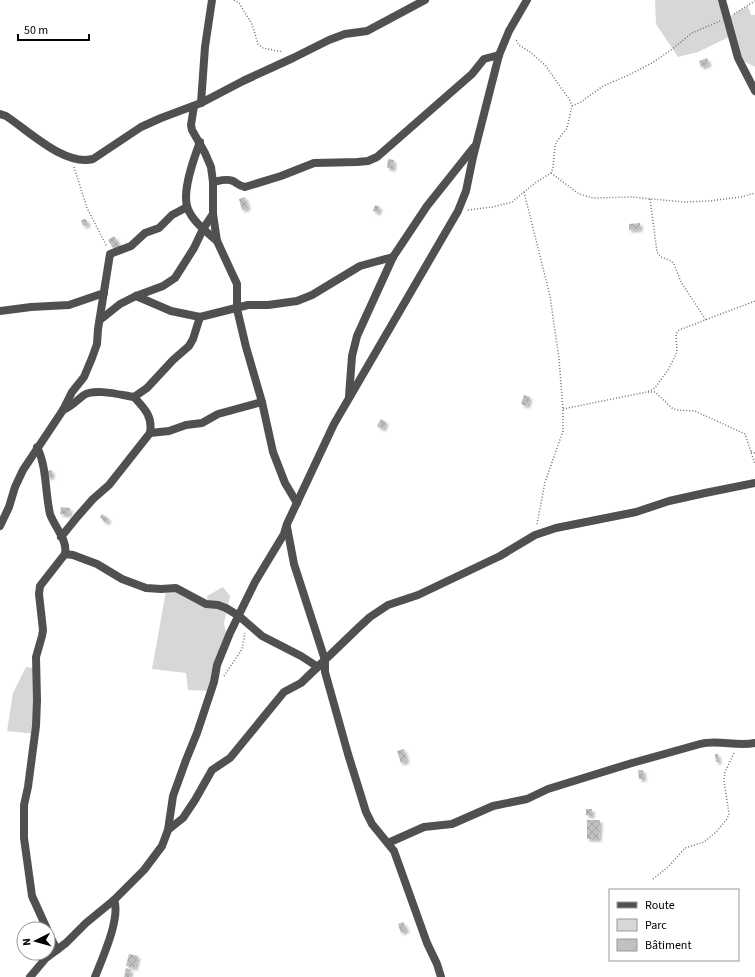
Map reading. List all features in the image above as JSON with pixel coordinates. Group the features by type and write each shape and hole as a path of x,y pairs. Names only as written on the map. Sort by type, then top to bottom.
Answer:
{"street":[{"path":"212,0 197,104 191,125 192,130 200,142 209,162 213,182 213,214 218,240 237,284 237,308 246,347 262,402 273,452 285,483 297,503"},
{"path":"0,114 6,116 47,145 67,155 80,160 93,159 141,127 197,104 243,81 299,56 329,40 345,34 367,31 425,0"},
{"path":"30,977 46,958 114,900 144,870 162,846 168,830 173,796 197,733 214,682 217,666 230,633 255,582 284,534 287,524 334,424 458,211 466,191 499,55 527,0"},
{"path":"722,0 738,58 755,91"},
{"path":"213,182 226,179 234,181 244,187 274,179 314,164 368,161 377,157 472,74 484,59 499,55"},
{"path":"200,142 189,175 186,193 187,207 203,229 218,240"},
{"path":"349,398 352,356 357,336 393,257 427,206 476,145"},
{"path":"0,526 23,470 63,410 72,392 84,377 92,358 97,344 110,254 131,246 145,234 159,228 172,214 187,207"},
{"path":"100,320 120,304 136,296 163,286 175,278 213,214"},
{"path":"136,296 171,311 200,317 248,305 268,305 297,301 312,295 360,266 393,257"},
{"path":"0,310 69,305 104,293"},
{"path":"134,397 147,388 173,360 189,346 193,339 200,317"},
{"path":"61,537 88,504 109,485 150,432 151,426 147,411 134,397 99,392 90,393 63,410"},
{"path":"150,432 169,431 202,423 218,414 262,402"},
{"path":"37,447 42,464 51,516 66,550 65,554 40,586 38,594 43,630 36,657 36,726 28,788 24,805 24,838 32,896 43,921"},
{"path":"168,830 183,818 212,770 230,758 284,692 302,683 370,617 388,605 418,595 500,556 535,535 556,528 636,512 669,501 705,492 755,483"},
{"path":"287,524 294,564 325,660 326,672 348,754 366,812 372,824 394,851 427,943 437,964 441,977"},
{"path":"65,554 73,555 98,564 122,579 146,588 176,588 206,604 218,605 239,616 247,625 262,636 301,656 318,667"},
{"path":"388,843 424,827 452,824 493,806 527,799 548,789 705,742 737,745 755,743"},
{"path":"95,977 112,929 116,909 114,900"}],"path":[{"path":"234,0 239,4 252,24 258,44 263,48 299,56"},
{"path":"572,106 603,86 652,63 673,49 692,33 727,18 755,1"},
{"path":"458,211 503,205 512,202 544,176 551,173 553,168 556,141 567,128 572,106 569,99 545,65 519,45 510,31"},
{"path":"67,155 73,166 86,208 110,254"},
{"path":"551,173 579,194 593,198 631,197 684,202 741,197 755,193"},
{"path":"524,192 550,296 559,360 563,431 545,482 535,535"},
{"path":"650,199 657,252 661,257 671,261 674,264 681,282 706,320"},
{"path":"562,409 646,392 656,388 668,370 677,352 676,334 679,330 755,301"},
{"path":"646,392 655,392 672,408 677,410 695,411 745,434 755,464"},
{"path":"751,452 755,453"},
{"path":"222,680 242,648 247,625"},
{"path":"653,879 668,867 685,848 704,842 716,832 727,819 729,814 724,780 725,772 737,745"}],"green space":[{"path":"655,0 722,0 727,18 748,6 751,15 755,15 755,67 738,58 731,36 698,52 678,57 656,24"},
{"path":"223,587 230,596 224,623 226,634 211,691 188,690 186,673 152,669 166,591 175,591 208,606 207,596"},
{"path":"26,667 36,668 35,734 7,731 13,693"}],"building":[{"path":"707,58 709,64 701,67 699,61"},
{"path":"388,159 394,160 393,169 387,168"},
{"path":"245,197 248,208 242,210 239,199"},
{"path":"375,205 380,207 378,213 373,211"},
{"path":"86,219 88,225 83,226 81,220"},
{"path":"640,223 640,229 629,230 629,224"},
{"path":"114,236 121,247 115,251 108,240"},
{"path":"524,395 530,397 527,406 521,404"},
{"path":"381,419 386,422 383,429 377,426"},
{"path":"52,470 52,477 47,477 46,471"},
{"path":"61,507 70,508 69,515 60,514"},
{"path":"102,514 109,519 106,523 100,517"},
{"path":"404,749 407,761 401,763 397,751"},
{"path":"715,754 718,754 719,762 716,762"},
{"path":"638,770 643,770 644,779 639,779"},
{"path":"586,809 592,809 592,816 586,815"},
{"path":"587,820 600,820 599,839 587,839"},
{"path":"403,922 407,930 401,933 398,924"},
{"path":"129,954 138,956 135,968 126,966"},
{"path":"126,968 131,970 129,977 124,977"}]}
